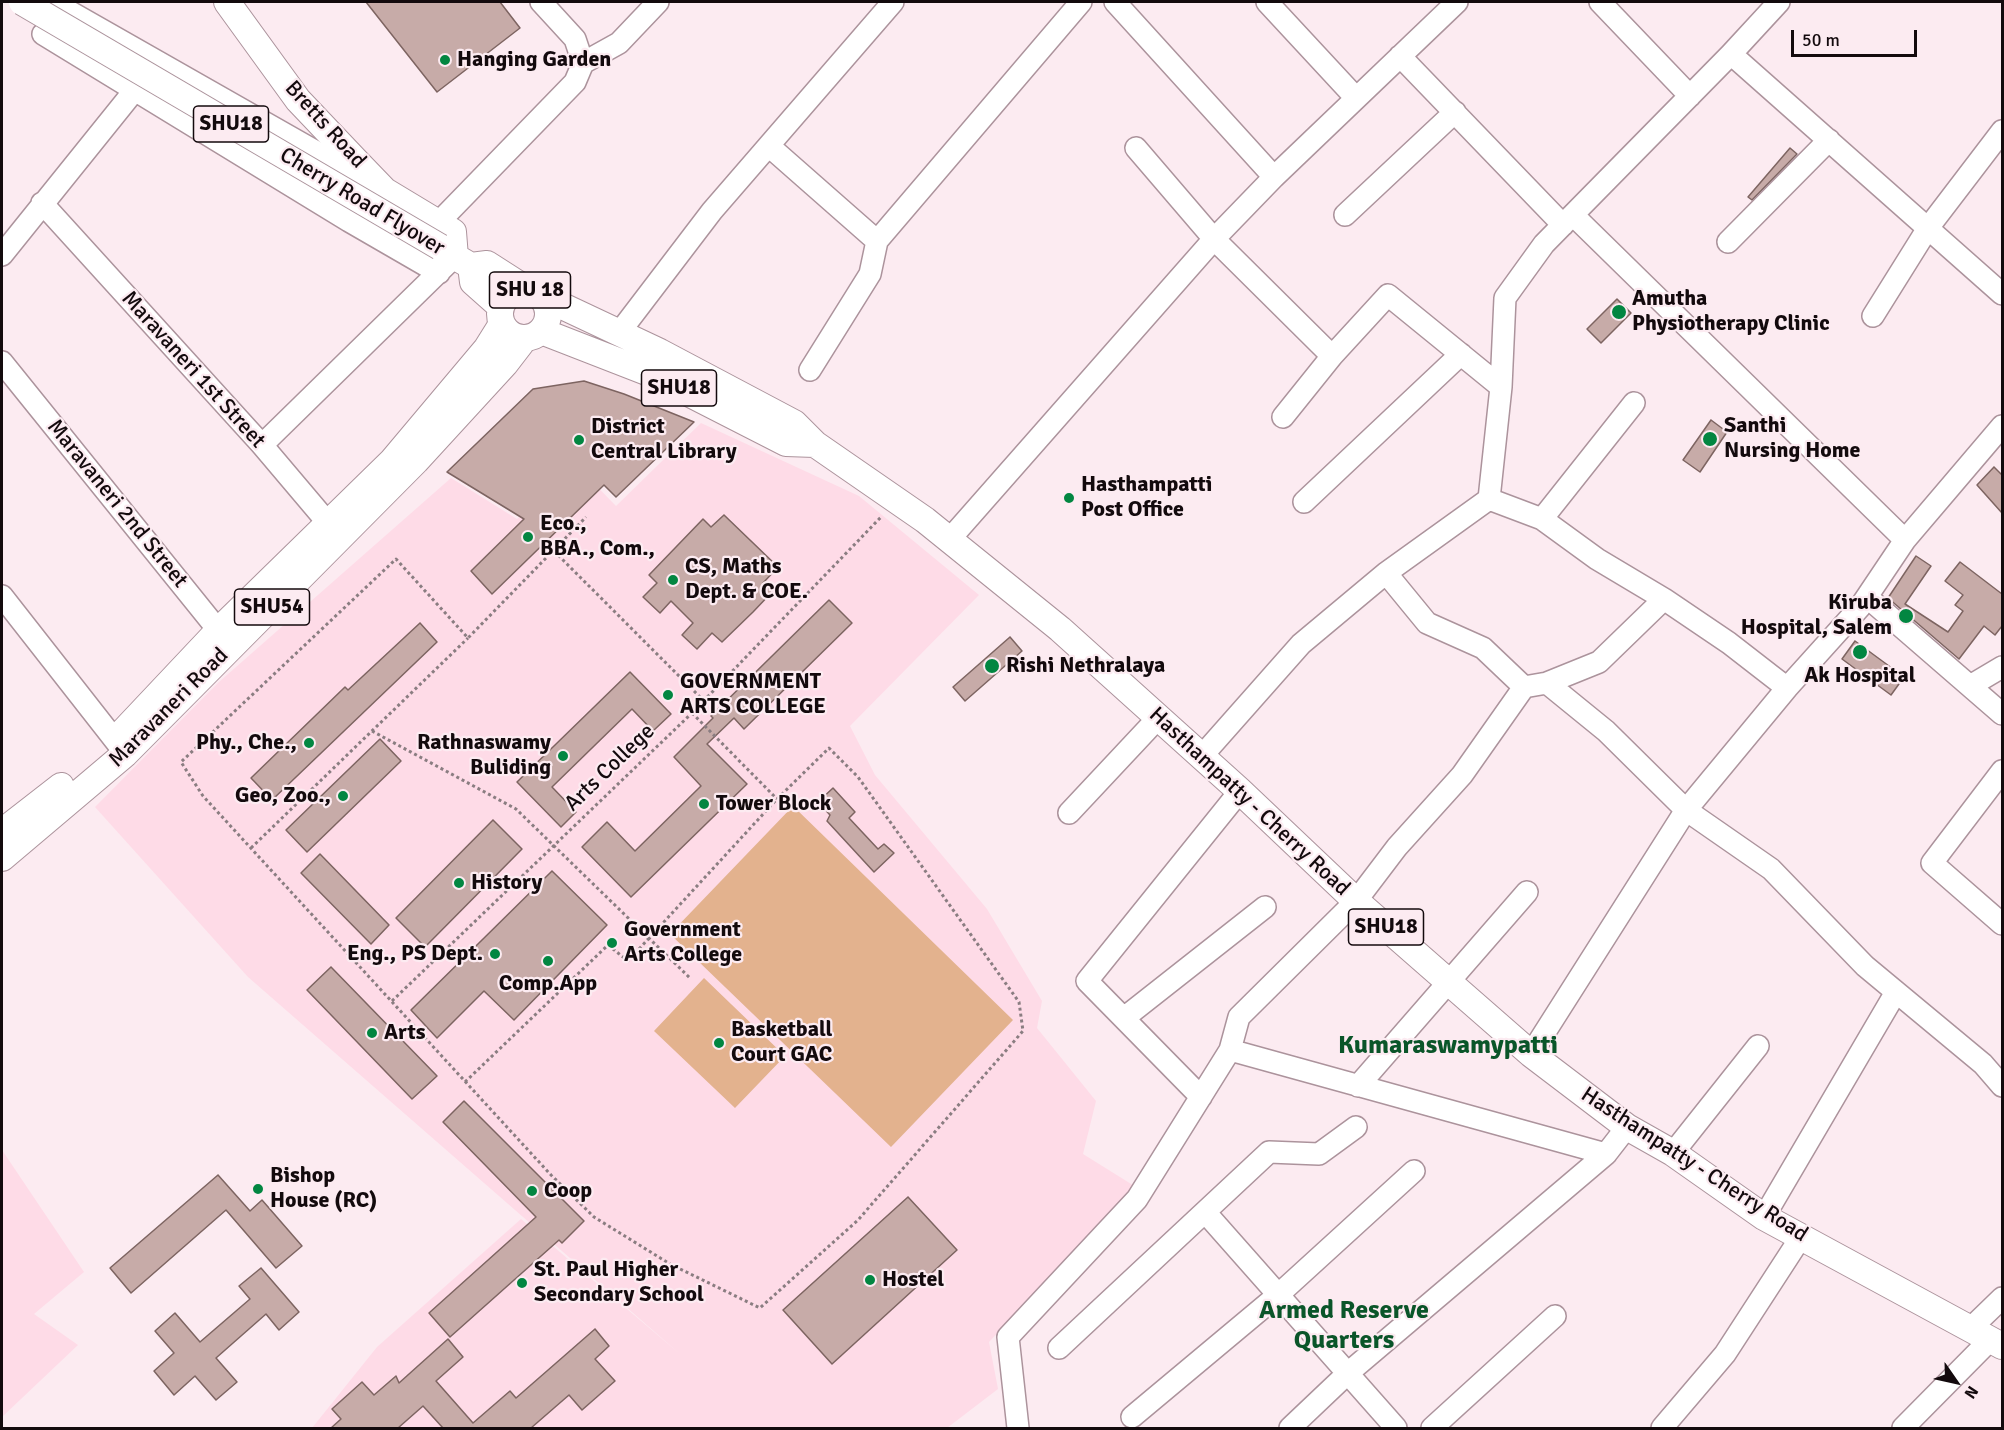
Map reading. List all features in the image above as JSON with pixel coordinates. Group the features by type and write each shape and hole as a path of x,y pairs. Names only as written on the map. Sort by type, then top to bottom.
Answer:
{"main road":[{"name":"Cherry Road Flyover","path":"22,2 451,261"},
{"name":"Bretts Road","path":"227,2 298,100 386,191 453,232 451,261"},
{"name":"Hasthampatty - Cherry Road","path":"451,261 488,264 533,292 660,352 794,423 815,444 925,520 1060,629 1240,791 1356,901 1531,1054 1626,1127 1673,1153 1764,1217 1987,1338"},
{"path":"451,261 473,282 501,315"},
{"name":"SHU 18","path":"533,292 548,309 545,324 533,334 510,334 501,315 510,293 533,292"},
{"name":"Maravaneri Road","path":"335,531 487,348 501,315"},
{"name":"Maravaneri Road","path":"2,858 120,747 225,638 478,393 533,334"},
{"name":"SHU18","path":"533,334 649,373 786,443 815,444"},
{"name":"Maravaneri Road","path":"2,832 120,747"}],"street":[{"path":"541,2 575,39 583,63"},
{"path":"439,222 575,82 583,63 619,44 658,2"},
{"path":"619,333 712,211 893,2"},
{"path":"810,370 870,274 876,241 1081,2"},
{"path":"1115,2 1274,177"},
{"path":"1267,2 1356,98"},
{"path":"949,540 1214,240 1274,177 1457,2"},
{"path":"1600,2 1690,96"},
{"path":"1201,757 1301,644 1386,573 1489,499 1501,387 1505,298 1544,244 1779,2"},
{"path":"58,5 386,191"},
{"path":"43,34 348,221 451,261 262,445"},
{"path":"1731,54 2002,294"},
{"path":"1400,56 1455,112 1905,540"},
{"path":"2,255 42,203 136,91 154,59"},
{"path":"1345,215 1455,112"},
{"path":"1873,316 1928,228 2002,131"},
{"path":"1728,242 1829,140"},
{"path":"769,146 876,241"},
{"path":"1137,148 1214,240 1332,356"},
{"name":"Maravaneri 1st Street","path":"42,203 262,445 335,531"},
{"path":"1283,417 1332,356 1388,295 1501,387"},
{"path":"1304,502 1461,354"},
{"name":"Maravaneri 2nd Street","path":"2,362 225,638"},
{"path":"1542,519 1634,403"},
{"path":"1531,1054 1686,810 1787,688 1867,597 1905,540 2002,426"},
{"path":"1489,499 1542,519 1597,559 1664,599 1729,643 1787,688"},
{"path":"1386,573 1426,623 1482,648 1524,687"},
{"path":"2,596 120,747"},
{"path":"1867,597 2002,714"},
{"path":"1018,1428 1008,1337 1137,1199 1230,1050 1239,1017 1356,901 1397,847 1462,775 1524,687 1547,683 1599,662 1664,599"},
{"path":"1970,686 2002,667"},
{"path":"1547,683 1606,731 1686,810 1771,869 1865,966 1983,1064 2002,1086"},
{"path":"1069,813 1158,718"},
{"path":"2002,771 1932,863 2002,924"},
{"path":"1201,1097 1087,981 1240,791"},
{"path":"1358,1086 1527,892"},
{"path":"1124,1018 1265,907"},
{"path":"1764,1217 1896,992"},
{"path":"1673,1153 1758,1046"},
{"path":"1230,1050 1606,1154"},
{"path":"1059,1348 1269,1152 1319,1154 1356,1127"},
{"path":"1290,1428 1348,1373 1606,1154 1626,1127"},
{"path":"1132,1417 1278,1294 1414,1171"},
{"path":"1205,1212 1396,1428"},
{"path":"1662,1428 1725,1354 1801,1237"},
{"path":"1917,1424 1987,1338 2002,1298"},
{"path":"1432,1428 1555,1317"}],"path":[{"name":"Arts College","path":"392,1002 692,713 896,501"},
{"path":"251,848 468,638 586,518"},
{"path":"554,550 704,700"},
{"path":"465,1082 608,945 628,961 777,799 829,748 858,777 1019,1002 1023,1031 849,1228 760,1308 670,1264 594,1217 551,1175 465,1082 203,796 181,762 396,559 468,638"},
{"path":"692,713 777,799"},
{"path":"372,731 516,809 691,979"}],"shaded area":[{"name":"Government Arts College","path":"701,423 859,496 979,595 850,726 875,775 987,909 1042,1001 1037,1028 1096,1101 1083,1154 1136,1187 989,1342 998,1389 947,1428 312,1428 377,1347 521,1219 680,1354 248,977 95,807 219,682 451,478 517,519 575,464 616,506"},
{"path":"793,806 1013,1020 891,1147 670,934"},
{"name":"Basketball Court GAC","path":"704,978 785,1056 735,1108 654,1031"},
{"path":"2,1150 84,1272 34,1314 78,1345 2,1417"}],"building":[{"name":"Hanging Garden","path":"366,2 500,2 520,28 437,92"},
{"path":"1790,148 1797,154 1752,200 1748,197"},
{"path":"1617,299 1631,313 1601,343 1587,329"},
{"name":"District Central Library","path":"584,381 694,422 616,497 604,485 492,594 471,571 524,519 447,472 533,389"},
{"path":"1711,420 1727,432 1700,472 1683,460"},
{"path":"1994,467 2002,475 2002,513 1977,485"},
{"name":"CS, Maths Dept. & COE.","path":"724,515 778,567 763,583 772,592 753,612 722,642 712,633 697,649 682,635 693,623 671,601 660,613 643,597 657,583 649,575 703,519 711,527"},
{"path":"1916,556 1931,566 1905,604 1948,632 1963,611 1955,605 1963,595 1945,581 1960,562 2002,594 2002,626 1995,635 1984,626 1959,659 1888,598"},
{"path":"829,600 852,623 744,729 734,718 707,744 747,784 631,897 582,847 607,822 635,851 701,786 674,757 713,718 711,716"},
{"name":"Phy., Che.,","path":"420,623 437,642 272,800 251,778 345,687 348,690"},
{"path":"1010,637 1022,651 965,701 953,687"},
{"path":"1855,641 1904,677 1891,695 1842,659"},
{"name":"Rathnaswamy Buliding","path":"630,672 671,714 653,731 632,709 552,787 576,812 561,827 517,782"},
{"name":"Geo, Zoo.,","path":"380,739 401,761 307,852 286,830"},
{"path":"833,788 855,812 849,818 878,849 884,844 894,853 874,872 827,821 830,815 818,802"},
{"name":"History","path":"493,820 522,849 425,947 396,918"},
{"path":"320,854 389,925 371,944 301,873"},
{"path":"552,871 607,925 514,1020 484,991 437,1038 411,1010"},
{"name":"Arts","path":"331,967 437,1076 412,1099 307,990"},
{"path":"464,1101 584,1221 562,1243 559,1240 450,1337 429,1313 536,1217 443,1122"},
{"path":"218,1175 250,1211 262,1200 302,1246 276,1268 226,1210 131,1293 110,1268"},
{"name":"Hostel","path":"908,1197 957,1250 832,1364 783,1310"},
{"path":"261,1268 299,1312 279,1330 266,1314 216,1358 237,1382 216,1400 195,1376 174,1395 154,1371 174,1353 155,1331 175,1313 200,1342 250,1299 239,1286"},
{"path":"595,1329 609,1346 595,1359 615,1381 582,1410 569,1395 531,1428 443,1428 423,1406 398,1428 331,1428 341,1419 332,1409 362,1382 374,1395 396,1376 399,1383 448,1339 463,1357 436,1381 473,1423 510,1391 516,1398"}],"place":[{"name":"Hanging Garden","path":"445,60"},
{"name":"Amutha Physiotherapy Clinic","path":"1619,312"},
{"name":"Santhi Nursing Home","path":"1710,439"},
{"name":"District Central Library","path":"579,440"},
{"name":"Hasthampatti Post Office","path":"1069,498"},
{"name":"Eco., BBA., Com.,","path":"528,537"},
{"name":"CS, Maths Dept. & COE.","path":"673,580"},
{"name":"Kiruba Hospital, Salem","path":"1906,616"},
{"name":"Ak Hospital","path":"1860,652"},
{"name":"Rishi Nethralaya","path":"992,666"},
{"name":"GOVERNMENT ARTS COLLEGE","path":"668,695"},
{"name":"Phy., Che.,","path":"309,743"},
{"name":"Rathnaswamy Buliding","path":"563,756"},
{"name":"Geo, Zoo.,","path":"343,796"},
{"name":"Tower Block","path":"704,804"},
{"name":"History","path":"459,883"},
{"name":"Government Arts College","path":"612,943"},
{"name":"Eng., PS Dept.","path":"495,954"},
{"name":"Comp.App","path":"548,961"},
{"name":"Arts","path":"372,1033"},
{"name":"Basketball Court GAC","path":"719,1043"},
{"name":"Bishop House (RC)","path":"258,1189"},
{"name":"Coop","path":"532,1191"},
{"name":"Hostel","path":"870,1280"},
{"name":"St. Paul Higher Secondary School","path":"522,1283"}],"district":[{"name":"Kumaraswamypatti","path":"1448,1046"},
{"name":"Armed Reserve Quarters","path":"1344,1326"}]}
